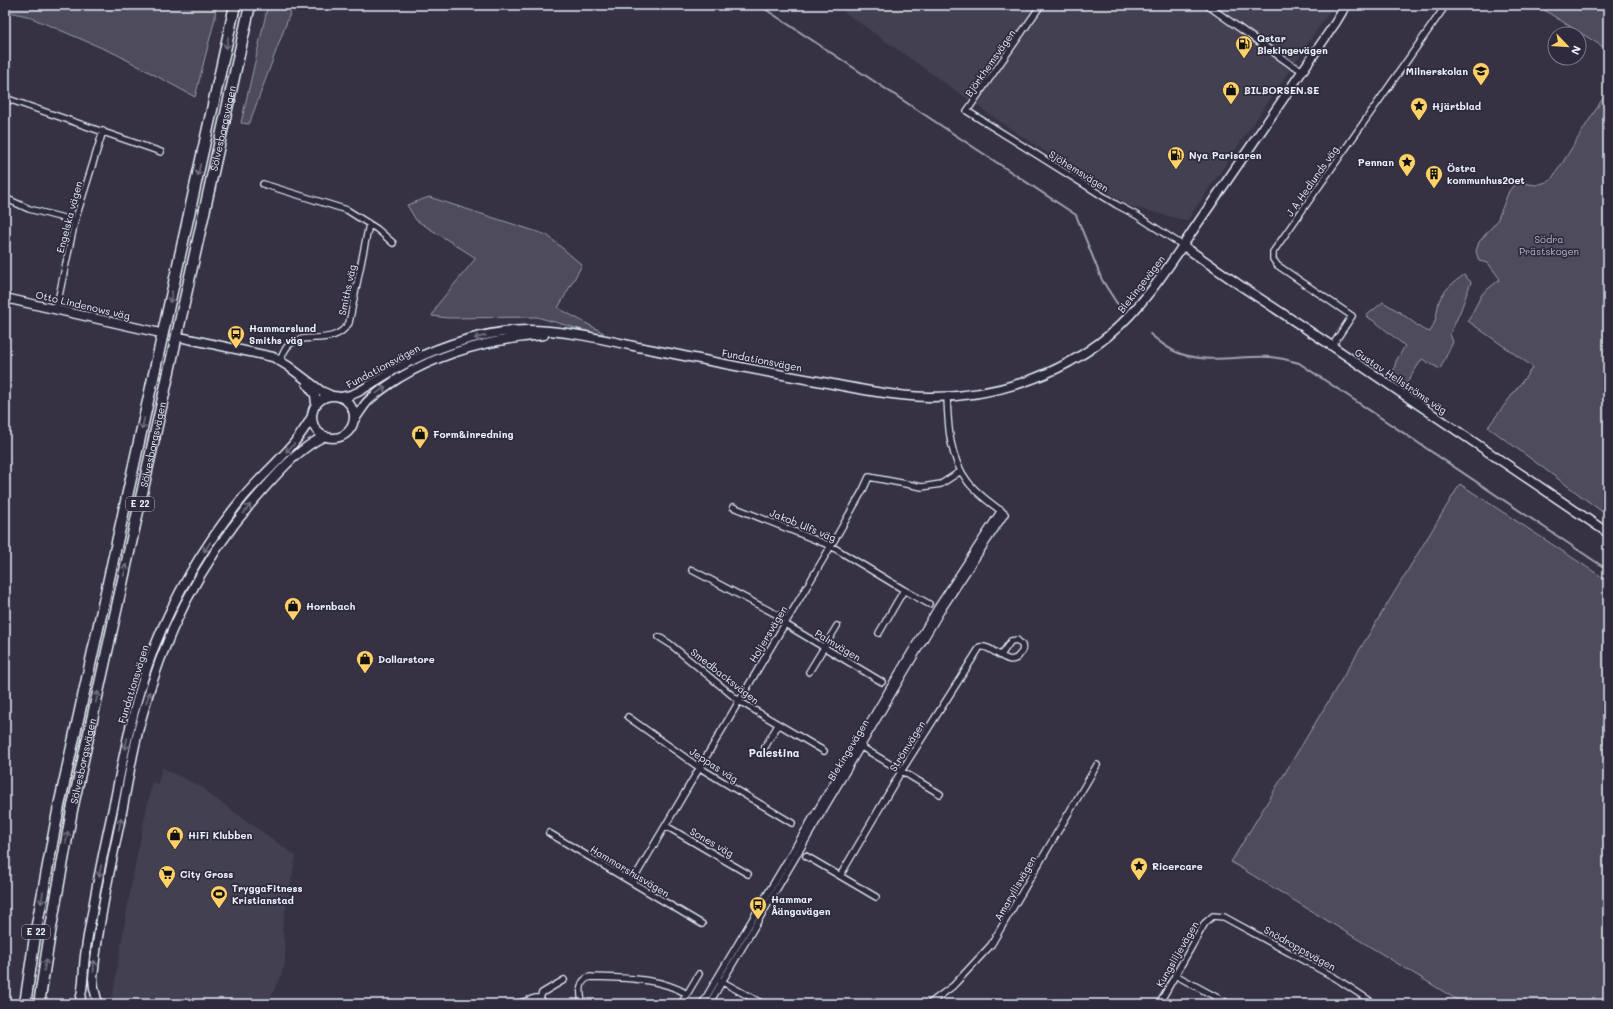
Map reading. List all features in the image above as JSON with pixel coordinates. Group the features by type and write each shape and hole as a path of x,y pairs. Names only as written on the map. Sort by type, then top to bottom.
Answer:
{"highway":[{"name":"Sölvesborgsvägen","path":"25,1004 36,930 61,799 235,5"},
{"name":"Sölvesborgsvägen","path":"39,1004 52,917 72,810 250,5"}],"main road":[{"name":"Blekingevägen","path":"947,396 990,391 1017,384 1054,370 1097,345 1128,319 1152,290 1346,5"},
{"name":"Gustav Hellströms väg","path":"1182,245 1608,533"},
{"name":"Otto Lindenows väg","path":"5,298 156,332"},
{"name":"Fundationsvägen","path":"341,397 358,392 413,360 448,345 484,336 526,330 574,335 881,392 912,396 947,396"},
{"name":"Fundationsvägen","path":"355,419 367,402 392,383 426,364 458,351 503,340 533,336 574,335"},
{"path":"184,338 263,354 280,361 330,396"},
{"path":"302,377 315,395 316,404 312,416 314,426 319,432 325,436 334,438 344,435 352,427 355,419 354,411 350,404 341,397 330,396 322,398 316,404"},
{"name":"Fundationsvägen","path":"79,1004 93,907 126,743 138,694 154,648 177,599 207,546 241,500 273,464 295,443 312,416"},
{"name":"Fundationsvägen","path":"98,1004 93,978 102,910 141,721 155,673 163,652 182,608 199,578 215,552 244,512 267,485 296,455 308,445 325,436"}],"street":[{"name":"Björkhemsvägen","path":"967,111 1041,5"},
{"path":"1207,5 1290,64 1302,70"},
{"name":"J A Hedlunds väg","path":"1332,346 1352,316 1277,265 1273,259 1273,252 1446,5"},
{"path":"5,99 103,131 161,152"},
{"name":"Sjöhemsvägen","path":"967,111 1182,245"},
{"name":"Engelska vägen","path":"56,310 75,221 103,131"},
{"path":"263,184 347,210 369,224 393,243"},
{"path":"5,198 29,209 75,221"},
{"name":"Smiths väg","path":"280,361 285,350 291,344 300,340 335,336 349,323 369,224"},
{"name":"Blekingevägen","path":"709,1004 720,980 937,608 1003,512 976,490 961,472 952,449 948,430 947,396"},
{"name":"Holjersvägen","path":"632,882 831,546 869,477 922,487 940,484 961,472"},
{"name":"Jakob Ulfs väg","path":"733,507 831,546 929,604"},
{"name":"Palmvägen","path":"692,570 786,622 882,682"},
{"path":"879,633 904,590"},
{"path":"809,672 837,626"},
{"name":"Smedbacksvägen","path":"659,637 670,644 739,701 824,751"},
{"name":"Strömvägen","path":"840,876 902,770 980,647 987,647 1001,655"},
{"name":"Jeppas väg","path":"628,717 700,768 792,823"},
{"path":"765,747 778,725"},
{"path":"858,745 940,794"},
{"name":"Amaryllisvägen","path":"929,1004 953,986 992,945 1097,765"},
{"name":"Sones väg","path":"666,826 748,874"},
{"name":"Hammarshusvägen","path":"550,833 702,924"},
{"path":"806,856 876,896"},
{"name":"Kungsliljevägen","path":"1159,1004 1205,923 1213,916"},
{"name":"Snödroppsvägen","path":"1213,916 1224,917 1334,978 1375,1004"},
{"path":"681,1004 699,974"},
{"path":"1176,975 1229,1004"},
{"path":"582,1004 581,983 586,978 590,977 638,979 679,989 687,994"},
{"path":"540,998 542,993 564,980"},
{"path":"720,980 763,1004"},
{"name":"Blekingevägen","path":"702,1004 720,980"},
{"path":"517,1004 540,998"},
{"path":"540,998 544,1004"}],"shaded area":[{"path":"834,5 1334,5 1187,221 1129,206 1006,126"},
{"path":"162,768 204,788 209,794 296,856 282,928 285,947 285,963 281,977 267,1004 115,1004 112,999 131,885 152,782 158,784"}],"green space":[{"path":"5,5 216,5 215,18 195,97 116,54 27,16 5,11"},
{"path":"268,5 293,5 249,124 241,123"},
{"path":"1536,5 1608,5 1608,50 1587,37 1587,26 1570,26"},
{"name":"Södra Prästskogen","path":"1608,90 1608,516 1488,427 1533,367 1468,321 1482,294 1500,279 1488,263 1479,261 1476,251 1479,242 1497,221 1509,191 1516,182 1536,185 1550,181"},
{"path":"429,197 547,235 582,265 558,308 604,333 597,334 537,317 448,318 432,316 438,304 476,258 416,220 407,205"},
{"path":"1464,275 1471,282 1450,334 1453,342 1440,369 1422,359 1406,384 1392,378 1396,361 1405,346 1366,316 1383,302 1401,313 1422,329 1430,332 1443,294 1453,283"},
{"path":"1460,484 1608,581 1608,1004 1464,1004 1231,862"}],"waterway":[{"path":"759,5 1076,215 1102,280 1116,302 1125,310"},
{"path":"1150,334 1172,350 1192,357 1215,359 1271,357 1299,363 1608,570"}],"place":[{"name":"Qstar Blekingevägen","path":"1244,59"},
{"name":"Milnerskolan","path":"1481,86"},
{"name":"BILBORSEN.SE","path":"1231,105"},
{"name":"Hjärtblad","path":"1419,121"},
{"name":"Nya Parisaren","path":"1176,170"},
{"name":"Pennan","path":"1407,177"},
{"name":"Östra kommunhus20et","path":"1434,189"},
{"name":"Hammarslund Smiths väg","path":"236,349"},
{"name":"Form&inredning","path":"420,449"},
{"name":"Hornbach","path":"293,621"},
{"name":"Dollarstore","path":"365,674"},
{"name":"HiFi Klubben","path":"175,850"},
{"name":"Ricercare","path":"1139,881"},
{"name":"City Gross","path":"167,889"},
{"name":"TryggaFitness Kristianstad","path":"219,909"},
{"name":"Hammar Åängavägen","path":"758,920"}],"district":[{"name":"Palestina","path":"774,753"}]}
